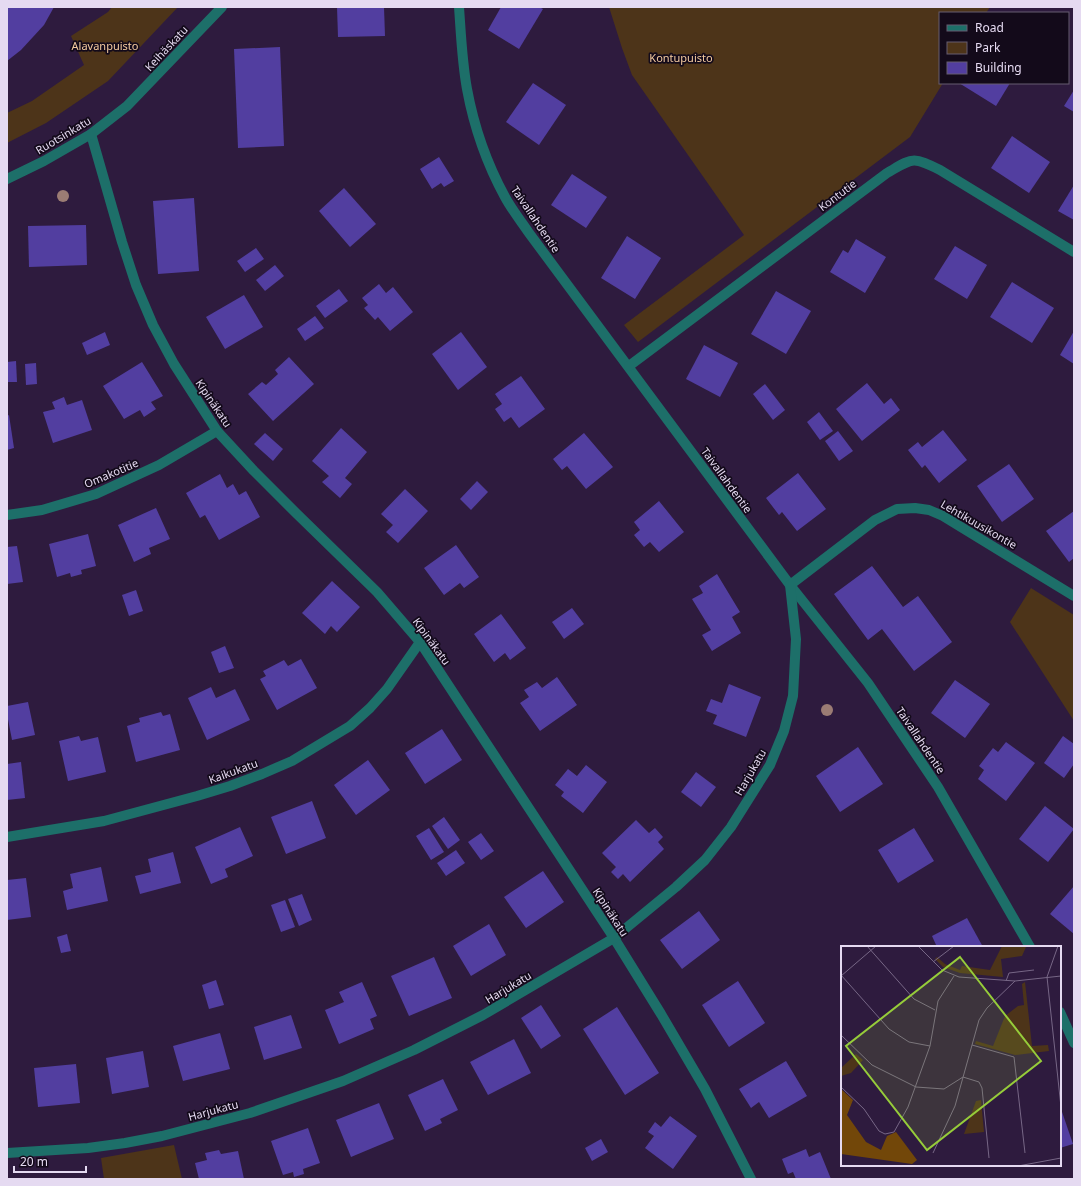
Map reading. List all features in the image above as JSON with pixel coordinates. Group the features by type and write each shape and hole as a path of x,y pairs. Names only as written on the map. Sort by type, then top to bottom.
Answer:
{"street":[{"name":"Keihäskatu","path":"127,106 222,7"},
{"name":"Taivallahdentie","path":"459,7 467,89 476,126 482,147 506,199 529,233 790,585 868,683 938,787 1029,946"},
{"name":"Ruotsinkatu","path":"7,179 44,161 91,134 127,106"},
{"name":"Kipinäkatu","path":"91,134 122,242 136,284 154,325 174,364 217,431 296,513 377,592 420,642 614,938 661,1014 705,1089 751,1179"},
{"name":"Kontutie","path":"628,366 887,173 906,162 916,160 940,170 1074,252"},
{"name":"Omakotitie","path":"7,515 42,510 96,494 159,465 217,431"},
{"name":"Lehtikuusikontie","path":"790,585 874,520 897,509 915,508 929,510 956,523 1074,596"},
{"name":"Harjukatu","path":"7,1153 88,1148 162,1136 255,1112 344,1081 414,1050 483,1015 614,938 676,887 705,860 731,826 770,765 784,731 793,696 796,639 790,585"},
{"name":"Kaikukatu","path":"7,836 104,821 230,786 292,761 350,726 370,708 387,689 420,642"},
{"path":"1061,1014 1074,1043"}],"green space":[{"name":"Alavanpuisto","path":"112,7 178,7 108,81 46,123 7,143 7,113 32,101 84,65 71,36 108,12"},
{"name":"Kontupuisto","path":"609,7 990,7 987,12 939,12 939,84 942,84 910,137 638,342 624,325 744,235 632,75"},
{"path":"1031,588 1074,615 1074,721 1010,622"},
{"path":"174,1145 182,1179 104,1179 101,1158"}],"building":[{"path":"7,7 54,7 44,25 21,50 7,61"},
{"path":"337,7 384,7 385,36 338,37"},
{"path":"501,7 539,7 543,9 519,49 488,30"},
{"path":"280,47 284,146 238,148 234,49"},
{"path":"533,83 566,105 539,145 506,122"},
{"path":"961,84 1009,84 996,106"},
{"path":"1074,90 1074,112 1064,106"},
{"path":"1012,136 1050,162 1029,193 991,168"},
{"path":"439,157 454,181 444,187 441,183 432,189 420,169"},
{"path":"572,174 607,197 586,228 551,205"},
{"path":"1074,185 1074,220 1058,211"},
{"path":"344,188 376,224 350,247 319,211"},
{"path":"194,198 199,271 158,274 153,201"},
{"path":"86,225 87,265 29,267 28,226"},
{"path":"627,236 661,258 635,299 601,278"},
{"path":"856,239 886,257 865,293 830,272 843,250 848,253"},
{"path":"955,246 987,265 967,299 934,279"},
{"path":"256,248 264,259 245,272 237,261"},
{"path":"275,265 284,276 265,291 256,280"},
{"path":"1012,282 1054,308 1032,343 990,317"},
{"path":"379,284 386,293 393,287 413,312 390,331 378,317 375,320 364,308 368,305 362,298"},
{"path":"339,289 348,301 325,318 316,306"},
{"path":"776,291 811,311 786,354 751,334"},
{"path":"244,295 263,327 225,349 206,317"},
{"path":"315,316 324,328 305,341 297,329"},
{"path":"1074,331 1074,364 1060,355"},
{"path":"105,332 110,345 87,355 82,343"},
{"path":"461,332 487,367 458,390 432,354"},
{"path":"704,345 738,363 720,397 686,379"},
{"path":"289,357 314,384 273,421 248,394 262,382 266,385 278,374 275,370"},
{"path":"16,361 17,382 7,382 7,362"},
{"path":"142,362 163,396 151,402 156,409 144,417 140,410 124,419 103,386"},
{"path":"36,363 37,384 26,385 25,364"},
{"path":"521,376 545,409 519,428 511,417 504,422 495,409 502,404 495,394"},
{"path":"867,383 884,404 891,398 900,410 862,441 836,409"},
{"path":"765,384 785,410 773,420 753,394"},
{"path":"64,397 67,405 82,400 92,430 53,443 43,412 55,409 52,402"},
{"path":"819,412 833,431 820,440 807,422"},
{"path":"9,415 14,448 7,450 7,416"},
{"path":"341,428 367,452 345,478 352,484 340,498 322,482 329,476 312,461"},
{"path":"943,430 967,460 939,483 925,465 922,468 908,450 918,442 922,447"},
{"path":"838,431 853,451 839,461 825,441"},
{"path":"265,433 283,449 273,461 254,444"},
{"path":"584,433 613,467 586,489 567,466 562,470 553,459"},
{"path":"1009,464 1034,499 1002,522 977,486"},
{"path":"798,473 826,509 797,531 782,512 779,515 766,498"},
{"path":"220,474 227,488 233,484 239,495 246,491 260,517 219,540 205,515 200,518 186,493"},
{"path":"477,481 488,492 471,510 460,499"},
{"path":"405,489 428,511 398,543 386,532 393,525 381,514"},
{"path":"659,501 684,532 659,552 650,542 644,547 634,535 640,530 634,522"},
{"path":"156,508 170,539 149,548 151,554 134,562 118,525"},
{"path":"1074,511 1074,558 1069,562 1046,531"},
{"path":"88,534 96,566 81,570 82,574 71,577 70,573 57,577 49,544"},
{"path":"456,545 479,577 464,588 460,583 444,595 424,568"},
{"path":"17,546 23,582 7,584 7,547"},
{"path":"872,566 903,607 918,596 952,642 914,671 882,629 868,640 834,594"},
{"path":"717,574 740,612 732,617 741,633 712,651 702,635 711,630 692,599 703,593 699,586"},
{"path":"332,581 360,607 337,632 331,626 325,634 302,613"},
{"path":"136,590 143,611 129,616 122,595"},
{"path":"572,608 584,624 564,639 552,622"},
{"path":"501,614 526,648 510,660 505,653 494,662 474,634"},
{"path":"225,646 234,668 219,673 211,652"},
{"path":"301,659 317,688 277,710 260,679 266,676 263,671 284,660 288,666"},
{"path":"557,677 577,705 540,731 520,703 529,697 524,690 537,682 542,688"},
{"path":"955,680 990,704 965,738 931,713"},
{"path":"729,684 761,697 746,737 713,724 717,715 706,711 711,699 722,703"},
{"path":"211,687 216,698 235,689 250,720 207,740 188,698"},
{"path":"28,702 35,735 12,740 7,706"},
{"path":"161,712 163,716 170,714 180,750 136,762 127,726 140,722 139,718"},
{"path":"442,729 462,760 425,784 405,753"},
{"path":"79,736 81,741 98,737 106,772 68,781 59,741"},
{"path":"1063,736 1074,744 1074,764 1064,778 1044,763"},
{"path":"1006,742 1035,763 1006,801 978,779 984,770 979,766 993,748 998,752"},
{"path":"858,747 883,784 840,812 816,776"},
{"path":"368,760 390,790 356,815 334,785"},
{"path":"21,762 25,798 7,800 7,764"},
{"path":"586,765 607,782 583,813 561,796 564,792 555,785 568,769 577,776"},
{"path":"696,772 716,787 701,807 681,792"},
{"path":"312,801 326,838 286,854 271,817"},
{"path":"1045,806 1074,829 1048,862 1019,839"},
{"path":"444,817 460,840 448,849 432,826"},
{"path":"636,820 649,833 655,828 663,837 658,842 664,849 630,882 623,874 618,879 611,872 616,867 602,853"},
{"path":"240,827 253,856 225,869 228,877 211,884 195,847"},
{"path":"429,828 444,852 431,860 416,836"},
{"path":"914,828 934,861 898,883 878,850"},
{"path":"481,833 494,851 481,860 468,842"},
{"path":"456,850 465,863 446,876 437,863"},
{"path":"173,852 181,883 140,894 135,876 151,872 148,859"},
{"path":"101,867 108,901 67,910 63,891 73,888 70,874"},
{"path":"543,871 564,902 526,928 504,897"},
{"path":"26,878 31,917 7,920 7,880"},
{"path":"1074,886 1074,934 1050,914"},
{"path":"302,894 312,920 299,926 288,899"},
{"path":"285,900 295,927 281,932 271,905"},
{"path":"699,911 720,940 682,969 660,940"},
{"path":"967,918 982,946 937,946 932,936"},
{"path":"489,924 506,955 471,976 453,946"},
{"path":"67,934 71,951 61,953 57,937"},
{"path":"434,957 452,998 409,1016 391,976"},
{"path":"216,980 224,1005 209,1009 202,985"},
{"path":"738,981 765,1023 729,1047 702,1005"},
{"path":"362,982 377,1016 370,1019 374,1029 339,1044 325,1010 344,1002 339,992"},
{"path":"541,1005 561,1036 541,1049 521,1018"},
{"path":"617,1007 659,1073 625,1095 583,1029"},
{"path":"291,1015 302,1048 264,1060 254,1027"},
{"path":"220,1033 230,1069 183,1081 173,1046"},
{"path":"514,1039 531,1073 488,1095 470,1062"},
{"path":"143,1051 149,1087 112,1094 106,1058"},
{"path":"786,1061 807,1096 769,1118 759,1102 751,1108 739,1089"},
{"path":"76,1064 80,1103 38,1107 34,1068"},
{"path":"443,1079 458,1110 440,1119 442,1123 425,1131 408,1095"},
{"path":"379,1103 394,1139 351,1157 336,1120"},
{"path":"1061,1109 1073,1144 1061,1148"},
{"path":"670,1116 697,1136 673,1169 645,1148 654,1136 648,1132 655,1122 661,1127"},
{"path":"308,1128 320,1163 303,1169 304,1174 294,1177 293,1172 283,1175 271,1141"},
{"path":"601,1139 608,1152 592,1161 585,1148"},
{"path":"806,1149 809,1157 820,1152 831,1179 796,1179 793,1172 788,1174 782,1159"},
{"path":"219,1150 221,1154 238,1151 244,1179 199,1179 195,1163 207,1160 205,1153"}]}
